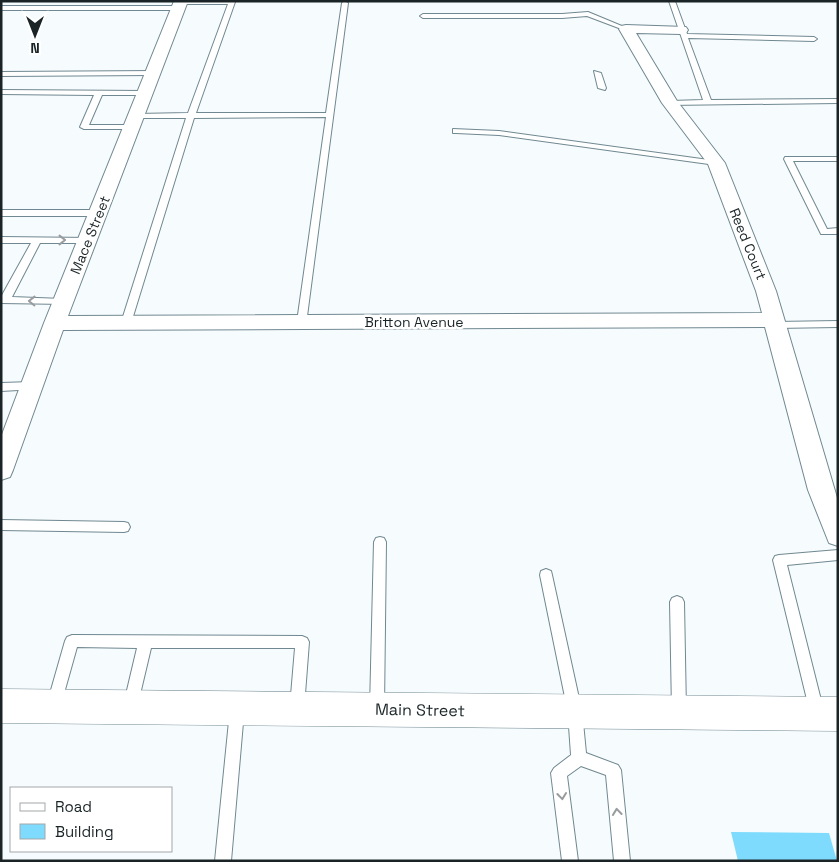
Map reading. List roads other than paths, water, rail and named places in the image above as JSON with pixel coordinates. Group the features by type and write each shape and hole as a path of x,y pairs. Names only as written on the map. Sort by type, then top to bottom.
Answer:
{"main road":[{"name":"Main Street","path":"1,706 828,714"}],"street":[{"name":"Mace Street","path":"2,467 63,302 180,4"},
{"path":"626,29 683,33"},
{"name":"Reed Court","path":"626,29 670,103 716,163 766,291 821,490 838,534"},
{"name":"Britton Avenue","path":"55,323 774,323"}],"lane":[{"path":"672,1 708,103"},
{"path":"1,8 232,2 191,116 126,323"},
{"path":"302,322 345,3"},
{"path":"423,16 562,16 588,14 626,29"},
{"path":"683,33 814,39"},
{"path":"1,74 153,73"},
{"path":"597,73 602,88"},
{"path":"1,92 146,93"},
{"path":"99,93 84,127 191,116 330,115"},
{"path":"670,103 838,102"},
{"path":"456,131 499,133 716,163"},
{"path":"838,159 788,159 824,232 838,231"},
{"path":"1,213 98,213"},
{"path":"1,240 88,240"},
{"path":"37,240 4,300 63,302"},
{"path":"774,323 838,324"},
{"path":"1,387 32,386"},
{"path":"1,525 124,527"},
{"path":"377,710 380,542"},
{"path":"828,714 779,560 838,555"},
{"path":"546,575 575,712 579,758"},
{"path":"677,602 679,712"},
{"path":"53,707 72,641 302,642 296,709"},
{"path":"130,708 145,642"},
{"path":"224,861 238,709"},
{"path":"570,861 559,773 579,758"},
{"path":"579,758 613,770 622,861"}]}
